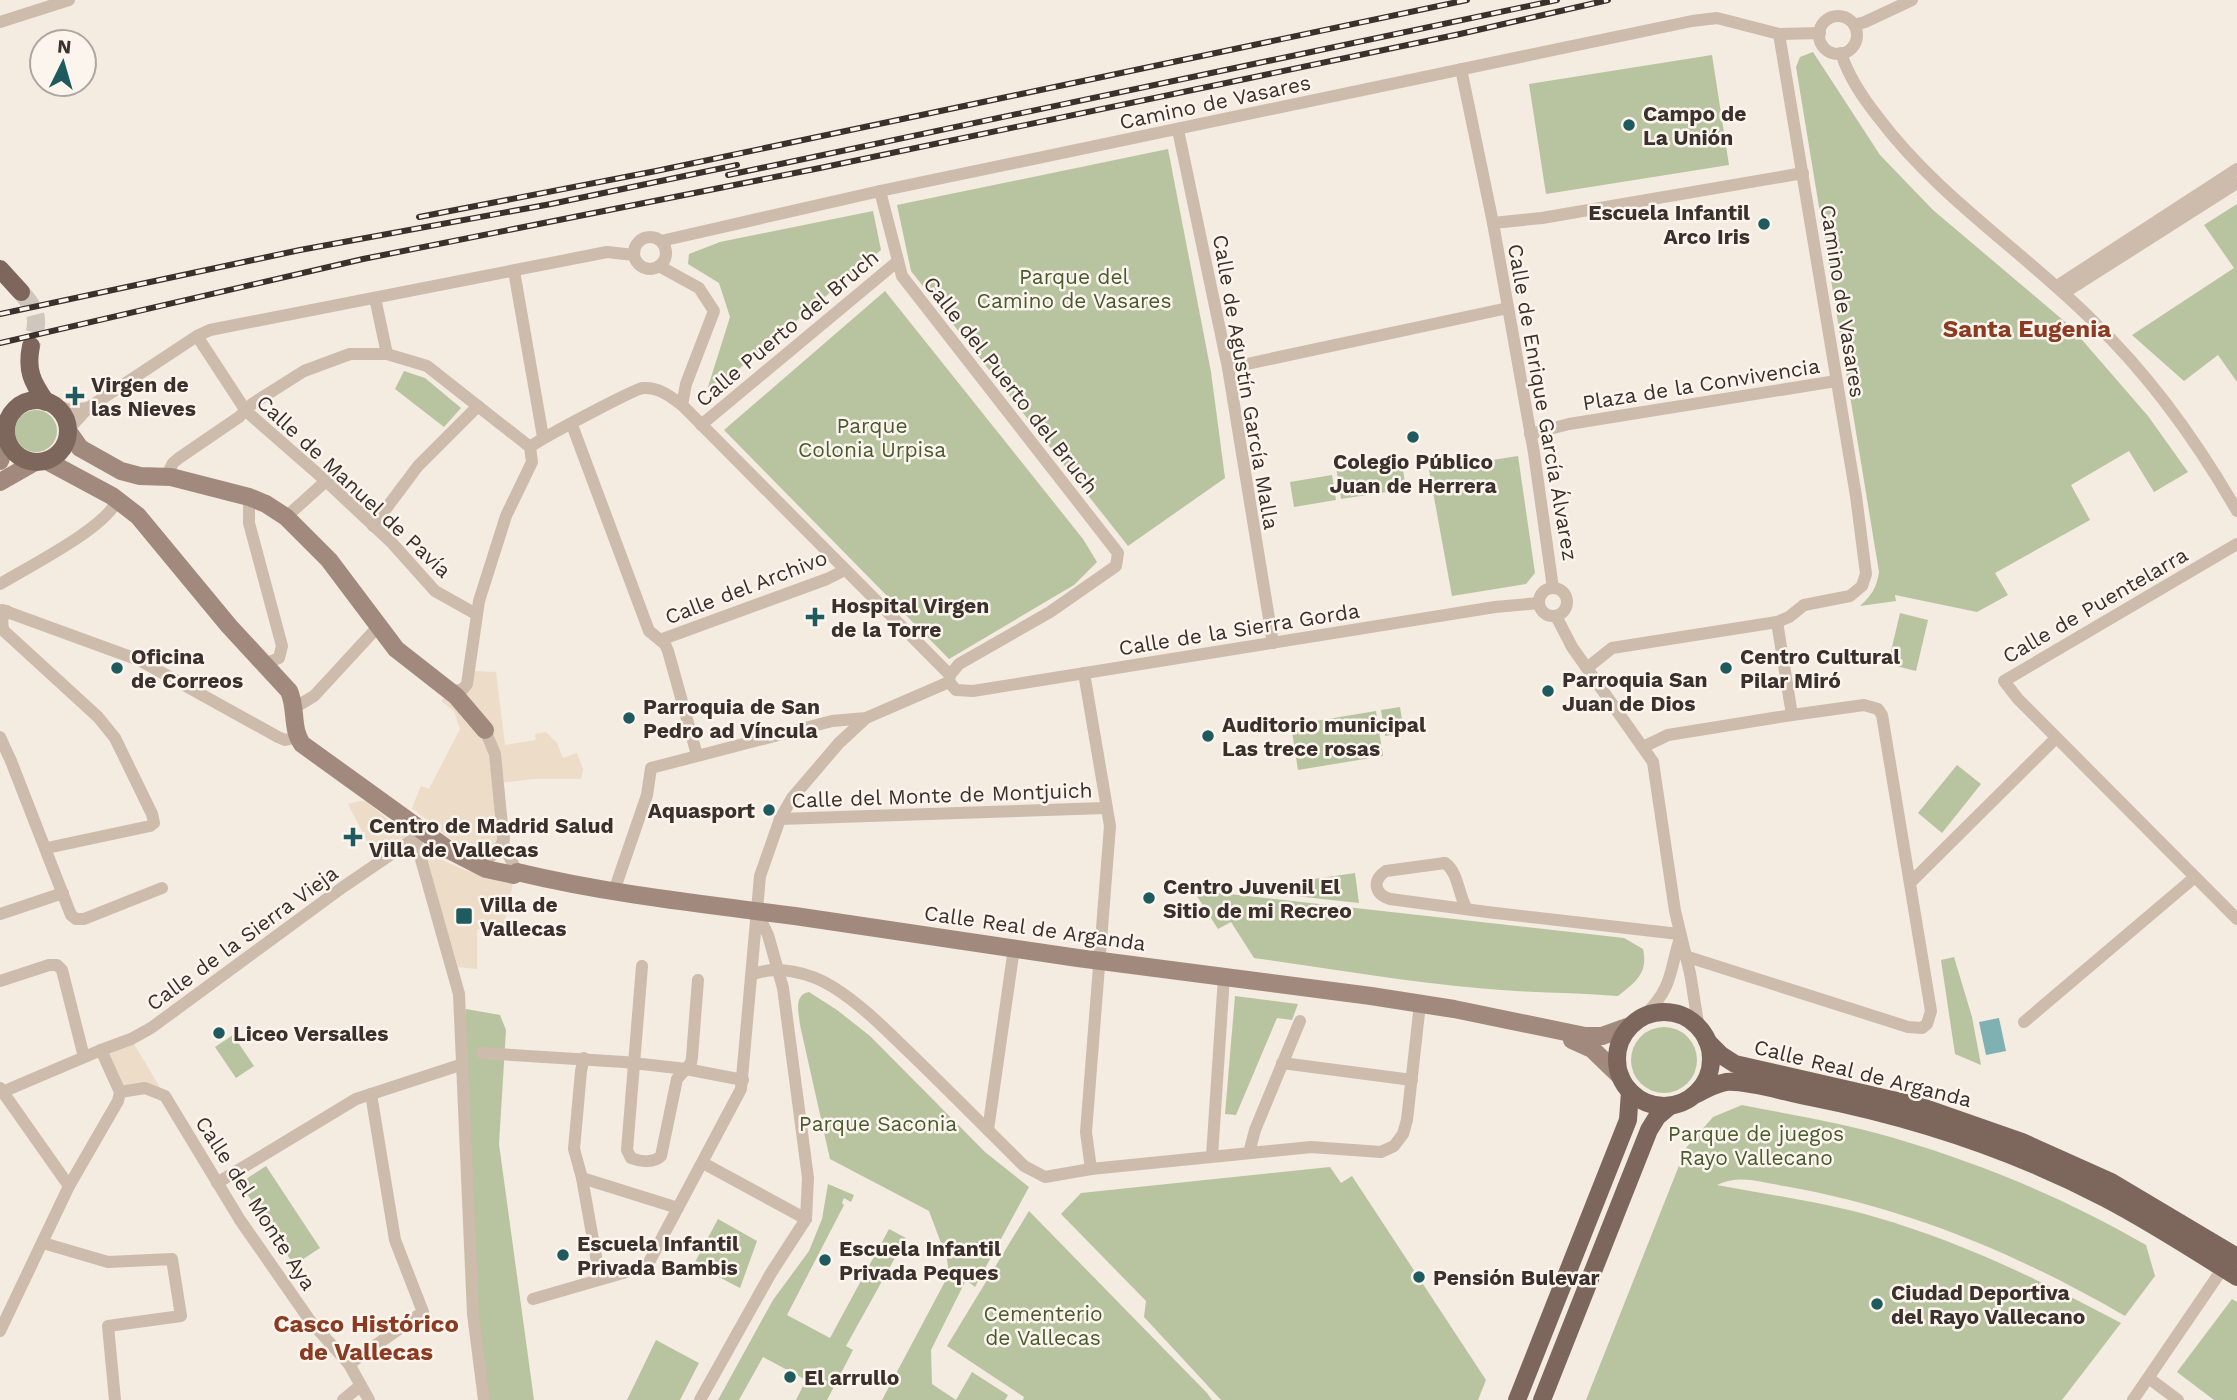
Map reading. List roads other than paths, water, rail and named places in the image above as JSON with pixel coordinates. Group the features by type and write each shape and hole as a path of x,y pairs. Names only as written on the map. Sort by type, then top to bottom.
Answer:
{"main road":[{"path":"0,269 21,292"},
{"path":"31,346 29,373 65,419 68,431 62,449 41,461 20,458 11,449 4,429 12,413 28,402 50,403"},
{"path":"1517,1400 1631,1107 1618,1066 1618,1052 1628,1027 1646,1014 1676,1015 1689,1021 1703,1035 1710,1049 1710,1066 1696,1094 1670,1106 1657,1116 1649,1130 1542,1400"},
{"name":"Calle Real de Arganda","path":"1703,1035 1721,1055 1735,1064 1919,1106 2022,1142 2111,1182 2232,1268"},
{"name":"Calle Real de Arganda","path":"1696,1094 1716,1085 1735,1082 1915,1122 1997,1150 2104,1197 2232,1268"},
{"path":"1626,1085 1649,1103 1670,1106"}],"street":[{"path":"0,22 69,0"},
{"path":"1854,24 1865,22 1912,0"},
{"path":"1833,16 1849,19 1854,24 1857,36 1850,50 1842,53 1827,51 1820,33 1823,25 1833,16"},
{"name":"Camino de Vasares","path":"660,241 880,191 1710,18 1779,34 1820,33"},
{"name":"Camino de Vasares","path":"1777,622 1790,617 1804,605 1850,596 1862,586 1866,574 1779,34"},
{"path":"1842,53 1853,82 1918,166 1953,200 2060,289 2150,384 2190,438 2237,511"},
{"name":"Calle de Enrique García Álvarez","path":"1461,69 1493,223 1530,434 1553,588"},
{"name":"Calle de Agustín García Malla","path":"1178,130 1228,368 1273,643"},
{"path":"2060,289 2237,169"},
{"path":"1493,223 1542,218 1802,173"},
{"path":"2060,289 2237,183"},
{"name":"Calle del Puerto del Bruch","path":"880,191 902,276 1118,553 1115,566 1050,612 959,664 949,678"},
{"path":"659,267 666,254 660,241 656,238 645,238 637,245 634,255 639,265 649,269 659,267 699,288 714,311 686,384 682,405"},
{"path":"517,872 506,853 495,754 485,730 451,692 403,655 329,560 286,517 266,503 249,497 166,477 135,475 121,471 80,447 68,431 88,408 197,337 225,327 607,252 634,255"},
{"name":"Calle Puerto del Bruch","path":"701,425 898,261"},
{"path":"514,271 543,437"},
{"path":"375,298 387,354"},
{"path":"1228,368 1508,308"},
{"name":"Calle de Manuel de Pavía","path":"197,337 246,411 326,481 435,591 476,614"},
{"path":"166,477 173,463 179,458 263,397 313,368 350,354 387,354 427,366 531,450"},
{"name":"Plaza de la Convivencia","path":"1530,434 1569,424 1836,382"},
{"path":"451,692 463,689 467,684 476,614 506,516 530,468 531,450 543,437 572,425 640,388 664,391 682,405 949,678 866,718 839,743 792,798 780,819 760,876 743,1080 738,1099 647,1266 533,1299"},
{"path":"50,403 71,410 88,408"},
{"path":"373,526 418,466 478,407"},
{"path":"572,425 649,631 668,651 697,755"},
{"path":"0,461 4,429"},
{"path":"0,482 41,461 117,499 138,516 229,626 289,691 294,708 297,737 285,740 139,660 3,610 3,630 98,717 115,738 148,805 153,823 150,826 47,848"},
{"path":"286,517 326,481"},
{"path":"249,497 249,523 282,646 279,658 264,664"},
{"path":"0,584 97,525 112,510 117,499"},
{"name":"Calle de Puentelarra","path":"2237,544 2004,681 2012,693 2056,738 2237,919"},
{"name":"Calle del Archivo","path":"660,640 845,570"},
{"path":"1553,588 1562,591 1567,598 1567,608 1556,616 1545,614 1539,603 1545,591 1553,588"},
{"name":"Calle de la Sierra Gorda","path":"949,678 956,690 973,691 1494,607 1539,603"},
{"path":"1556,616 1572,647 1653,762 1679,936 1703,1035"},
{"path":"1587,668 1612,648 1777,622 1792,715"},
{"path":"294,708 314,696 374,631 382,631"},
{"path":"1084,673 1110,826 1086,1132 1091,1169"},
{"path":"1643,747 1668,735 1864,705 1878,709 1883,720 1930,1018 1922,1028 1908,1027 1685,956"},
{"path":"614,891 647,795 651,768 832,721 866,718"},
{"path":"0,737 47,848 71,915 76,919 84,919 162,888"},
{"name":"Calle Real de Arganda","path":"297,737 302,744 416,832 486,869 757,912 1420,1004 1593,1037 1612,1034 1628,1027"},
{"path":"1910,883 2056,738"},
{"name":"Calle del Monte de Montjuich","path":"780,819 1105,808"},
{"path":"416,832 456,976 463,1064 473,1314 484,1400"},
{"name":"Calle de la Sierra Vieja","path":"1,1091 131,1039 151,1028 416,832"},
{"path":"475,862 491,858 498,851 504,837"},
{"path":"1467,909 1454,873 1445,863 1386,871 1379,875 1376,882 1377,891 1382,897 1390,899 1467,909 1679,936"},
{"path":"2024,1023 2195,877"},
{"path":"0,914 63,893"},
{"path":"699,1400 771,1273 806,1219 809,1190 803,1133 779,971 768,935 757,912"},
{"path":"1646,1014 1668,985 1679,936"},
{"path":"988,1130 1014,948"},
{"path":"0,981 49,965 57,965 62,970 84,1057"},
{"path":"642,966 627,1150 628,1155 636,1160 652,1161 661,1156 677,1079 692,1057 698,980"},
{"path":"752,975 779,971 813,976 832,986 880,1024 1024,1166 1045,1177 1091,1169 1311,1147 1381,1152 1394,1146 1404,1135 1420,1004"},
{"path":"1212,1156 1224,977"},
{"path":"1249,1153 1255,1130 1300,1021"},
{"name":"Calle Real de Arganda","path":"1546,1029 1592,1049 1626,1085"},
{"path":"0,1331 69,1186 119,1096 101,1049"},
{"path":"482,1053 634,1063 743,1080"},
{"path":"584,1058 575,1149 600,1279"},
{"path":"1282,1063 1412,1080"},
{"path":"217,1183 356,1099 463,1064"},
{"name":"Calle del Monte Aya","path":"119,1096 145,1088 165,1096 217,1183 311,1322 349,1364 369,1400"},
{"path":"1,1091 69,1186"},
{"path":"349,1364 424,1312 395,1240 371,1094"},
{"path":"703,1163 806,1219"},
{"path":"582,1178 678,1208"},
{"path":"43,1243 108,1262 172,1259 181,1316 108,1326 115,1400"},
{"path":"2133,1400 2192,1311 2232,1268"},
{"path":"2150,1378 2178,1400"},
{"path":"343,1400 360,1386"}],"water":[{"path":"1999,1018 2006,1051 1986,1055 1979,1022"}],"tunnel":[{"path":"21,292 36,317 31,346"}],"railway":[{"path":"419,217 656,171 1467,0"},
{"path":"728,175 1557,0"},
{"path":"0,343 363,259 820,168 1460,34 1608,0"},
{"path":"0,314 300,250 551,204 737,165"}],"place":[{"name":"Campo de La Unión","path":"1629,125"},
{"name":"Escuela Infantil Arco Iris","path":"1764,224"},
{"name":"Virgen de las Nieves","path":"75,396"},
{"name":"Colegio Público Juan de Herrera","path":"1413,437"},
{"name":"Hospital Virgen de la Torre","path":"815,617"},
{"name":"Oficina de Correos","path":"117,668"},
{"name":"Centro Cultural Pilar Miró","path":"1726,668"},
{"name":"Parroquia San Juan de Dios","path":"1548,691"},
{"name":"Parroquia de San Pedro ad Víncula","path":"629,718"},
{"name":"Auditorio municipal Las trece rosas","path":"1208,736"},
{"name":"Aquasport","path":"769,810"},
{"name":"Centro de Madrid Salud Villa de Vallecas","path":"353,837"},
{"name":"Centro Juvenil El Sitio de mi Recreo","path":"1149,898"},
{"name":"Villa de Vallecas","path":"464,916"},
{"name":"Liceo Versalles","path":"219,1033"},
{"name":"Escuela Infantil Privada Bambis","path":"563,1255"},
{"name":"Escuela Infantil Privada Peques","path":"825,1260"},
{"name":"Pensión Bulevar","path":"1419,1277"},
{"name":"Ciudad Deportiva del Rayo Vallecano","path":"1877,1304"},
{"name":"El arrullo","path":"790,1377"}],"district":[{"name":"Santa Eugenia","path":"2027,329"},
{"name":"Casco Histórico de Vallecas","path":"366,1338"}],"park label":[{"name":"Parque del Camino de Vasares","path":"1074,288"},
{"name":"Parque Colonia Urpisa","path":"872,437"},
{"name":"Parque Saconia","path":"878,1123"},
{"name":"Parque de juegos Rayo Vallecano","path":"1756,1145"},
{"name":"Cementerio de Vallecas","path":"1043,1325"}]}
